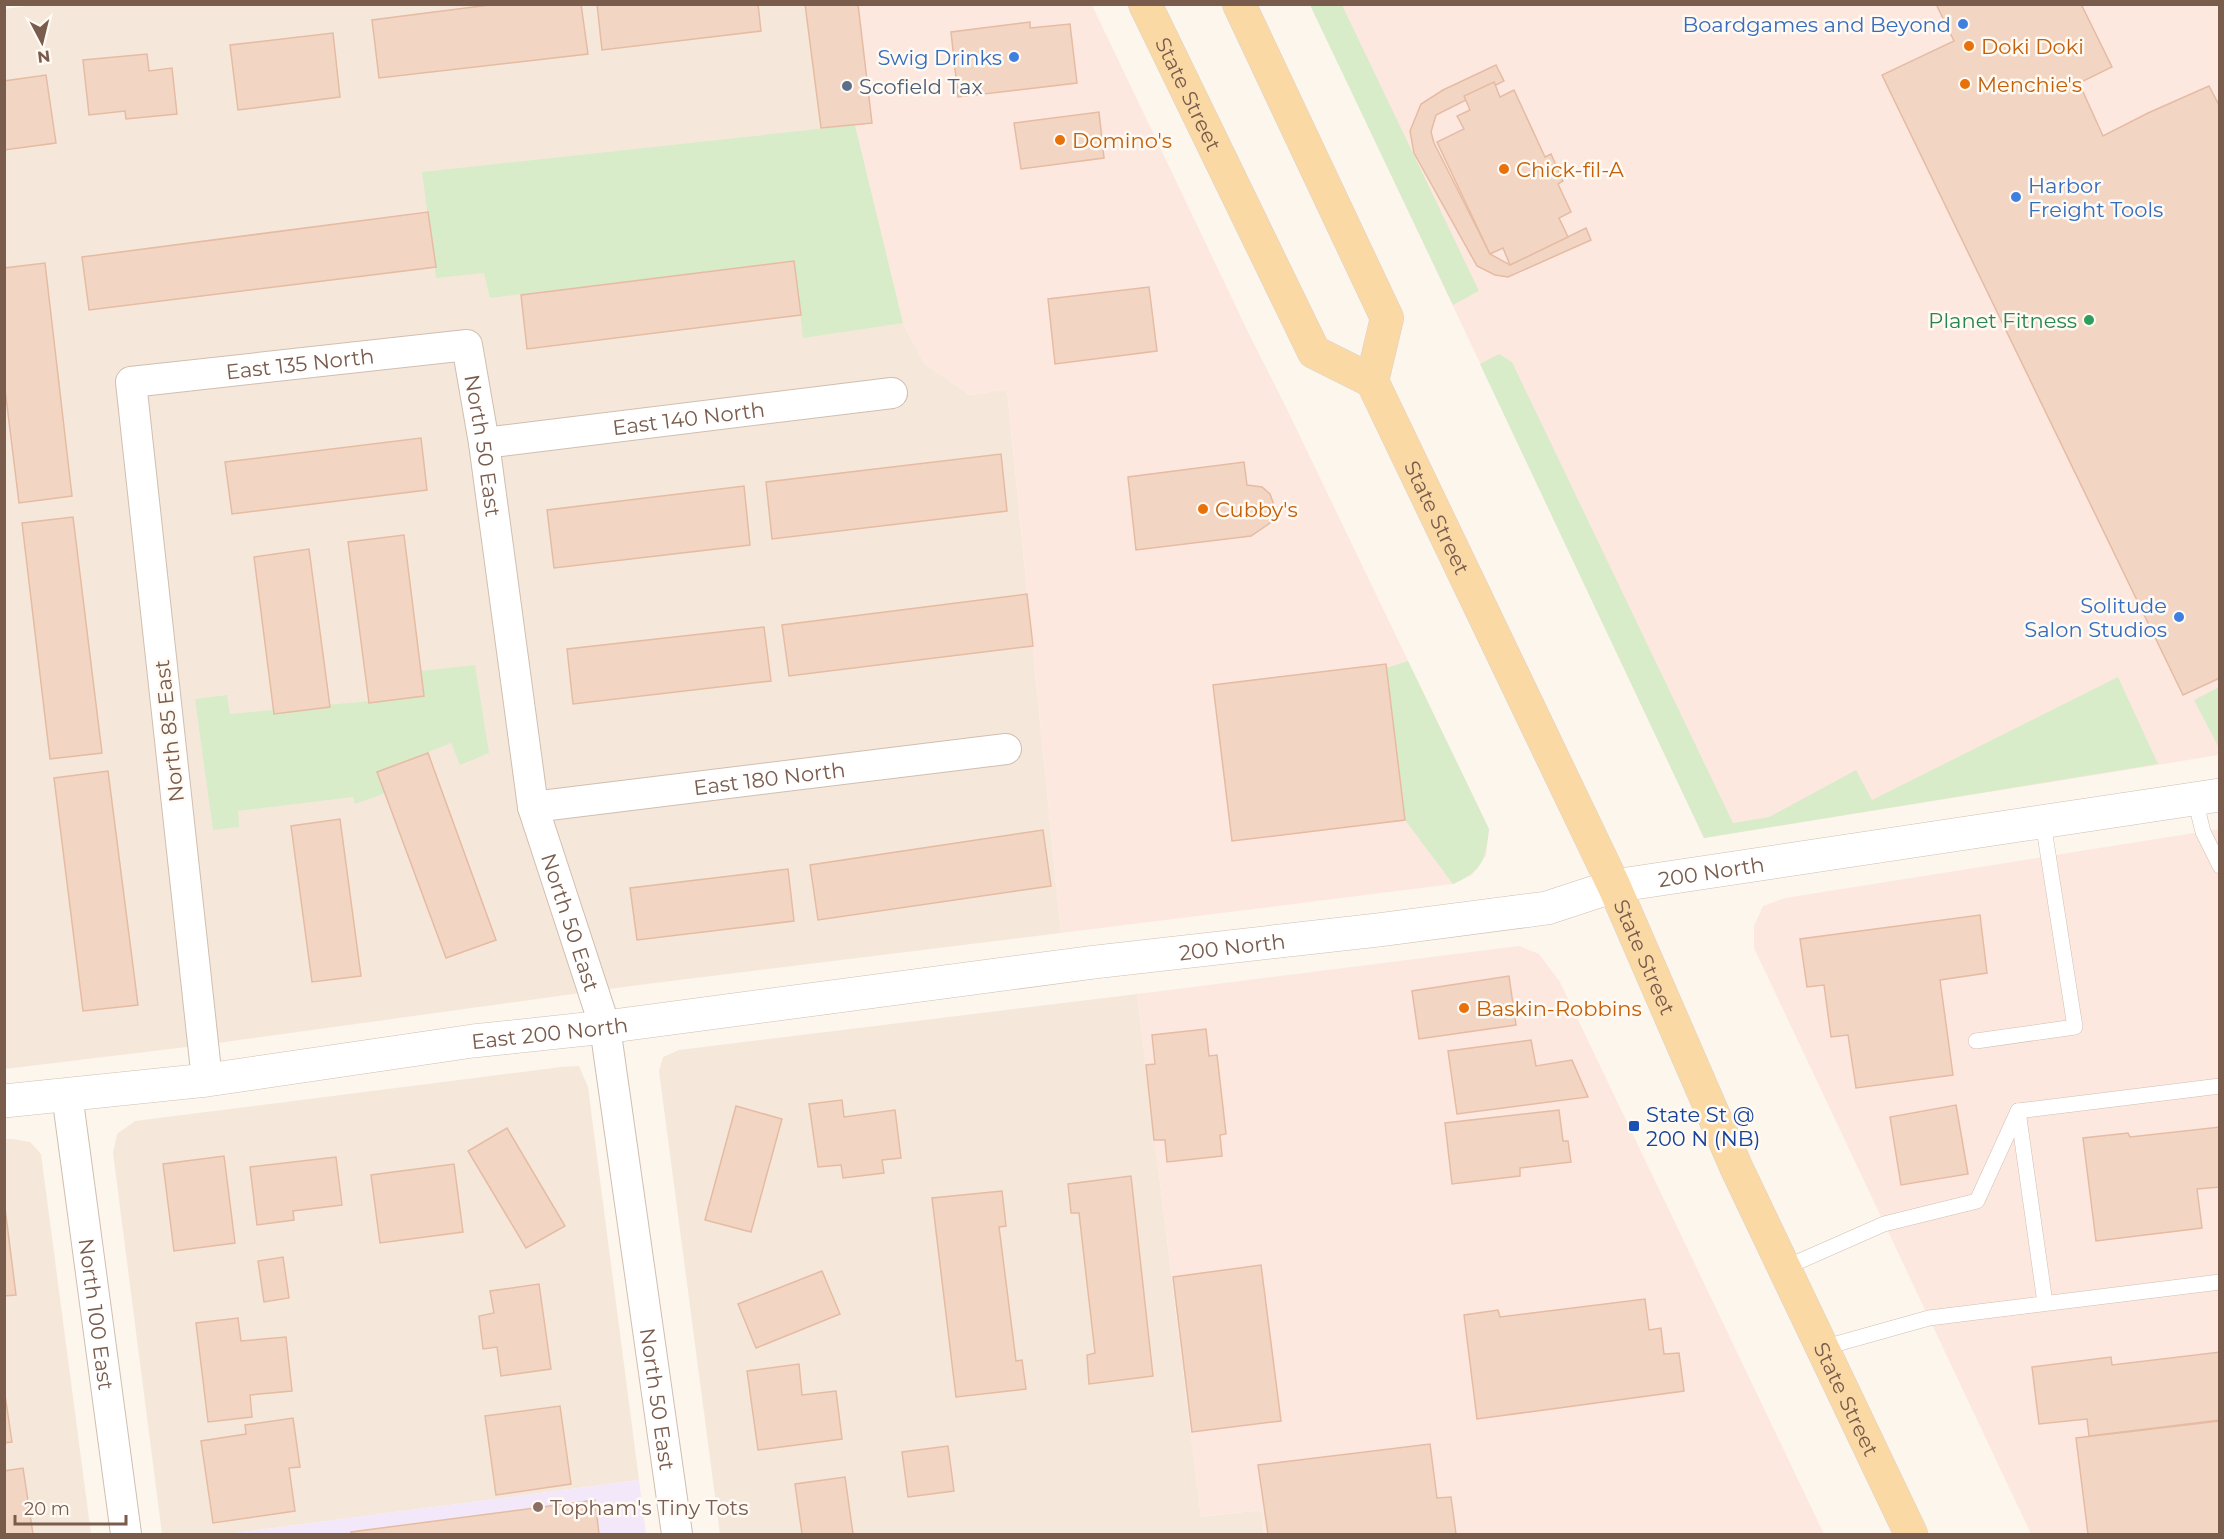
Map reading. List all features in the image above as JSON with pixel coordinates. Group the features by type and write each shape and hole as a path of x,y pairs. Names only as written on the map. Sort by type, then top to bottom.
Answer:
{"main road":[{"name":"State Street","path":"1145,4 1314,352 1372,381 1614,886 1737,1169 1911,1534"},
{"path":"1239,4 1387,318 1372,381"}],"street":[{"name":"East 135 North","path":"131,382 467,345"},
{"name":"North 50 East","path":"467,345 484,443 533,807 605,1028 677,1534"},
{"name":"North 85 East","path":"131,382 207,1080"},
{"name":"East 140 North","path":"484,443 892,393"},
{"name":"East 180 North","path":"533,807 1006,749"},
{"name":"200 North","path":"1095,962 1547,908 1614,886 2207,797"},
{"name":"East 200 North","path":"4,1101 207,1080 473,1041 605,1028 1095,962"},
{"name":"North 100 East","path":"67,1094 126,1534"}],"lane":[{"path":"2207,797 2203,832 2220,866"},
{"path":"1976,1041 2075,1027 2043,822"},
{"path":"2018,1111 2220,1086"},
{"path":"1784,1268 1884,1224 1977,1201 2018,1111"},
{"path":"2018,1111 2045,1303"},
{"path":"1822,1348 1929,1318 2220,1282"}],"shaded area":[{"path":"42,4 806,5 822,128 855,125 903,323 925,364 970,395 1007,389 1061,933 639,985 203,1045 5,1069 4,9"},
{"path":"805,5 1092,5 1489,829 1486,856 1472,875 1453,884 1061,933 1007,389 970,395 925,364 903,323 855,125 821,128"},
{"path":"1311,5 2219,5 2219,755 1704,838"},
{"path":"2219,829 2219,1534 2031,1534 1754,948 1754,926 1763,906 1785,898"},
{"path":"1519,946 1539,954 1560,982 1824,1534 1264,1534 1260,1510 1201,1517 1137,994"},
{"path":"1137,994 1201,1517 1261,1510 1264,1534 720,1534 659,1071 663,1057 679,1050"},
{"path":"579,1066 588,1087 639,1480 227,1534 162,1534 113,1153 117,1134 135,1121"},
{"path":"4,1139 30,1142 41,1154 91,1534 5,1534"},
{"name":"Topham's Tiny Tots","path":"639,1480 646,1534 227,1534"}],"green space":[{"path":"1310,5 1342,5 1479,291 1453,305"},
{"path":"855,125 903,323 803,338 794,261 490,298 484,273 436,278 422,172"},
{"path":"1499,354 1512,362 1733,823 1769,817 1856,770 1872,800 2118,677 2158,764 1704,838 1480,364"},
{"path":"1408,661 1489,829 1481,863 1471,874 1453,884 1405,820 1386,668"},
{"path":"475,665 489,753 460,765 451,743 378,772 385,793 355,804 353,797 238,811 239,827 213,830 195,699 227,695 230,714 424,696 421,671"},
{"path":"2219,687 2219,748 2194,700"}],"building":[{"path":"497,4 581,4 588,54 379,78 372,20"},
{"path":"597,4 758,4 761,31 602,50"},
{"path":"805,4 858,4 872,123 821,128"},
{"path":"1936,4 2081,4 2112,67 2079,83 2103,136 2209,86 2220,107 2220,678 2183,695 1882,75 1954,41"},
{"name":"Swig Drinks","path":"1030,22 1030,28 1070,24 1077,83 958,97 951,32"},
{"path":"333,33 340,97 238,110 230,45"},
{"path":"147,54 149,71 172,68 177,114 126,119 125,111 89,115 83,60"},
{"path":"1496,65 1504,81 1436,115 1431,132 1434,143 1490,254 1510,265 1586,228 1591,240 1508,277 1495,275 1477,266 1414,153 1410,131 1421,104 1443,90"},
{"path":"46,75 56,143 4,150 4,81"},
{"name":"Chick-fil-A","path":"1494,82 1500,97 1514,90 1545,157 1551,154 1563,181 1558,184 1571,212 1559,218 1568,237 1510,265 1503,248 1490,254 1437,142 1464,129 1457,116 1470,110 1464,96"},
{"name":"Domino's","path":"1099,112 1104,158 1021,169 1014,123"},
{"path":"428,212 436,267 89,310 82,257"},
{"path":"794,261 801,315 527,349 521,295"},
{"path":"45,263 72,496 19,503 4,381 4,268"},
{"path":"1149,287 1157,351 1055,364 1048,299"},
{"path":"421,438 427,490 232,514 225,462"},
{"path":"1001,454 1007,511 772,539 766,482"},
{"name":"Cubby's","path":"1244,462 1247,485 1262,487 1270,494 1274,514 1270,523 1251,536 1136,550 1128,477"},
{"path":"744,486 750,545 554,568 547,510"},
{"path":"73,517 102,753 50,759 22,523"},
{"path":"404,535 424,696 369,703 348,542"},
{"path":"309,549 330,707 274,714 254,557"},
{"path":"1027,594 1033,646 789,676 782,625"},
{"path":"764,627 771,681 573,704 567,649"},
{"path":"1386,664 1405,820 1232,841 1213,685"},
{"path":"428,753 496,940 446,958 377,772"},
{"path":"108,771 138,1005 83,1011 54,778"},
{"path":"340,819 361,976 312,982 291,826"},
{"path":"1043,830 1051,886 818,920 810,865"},
{"path":"788,869 794,921 637,940 630,888"},
{"path":"1980,915 1987,973 1940,980 1953,1075 1856,1088 1848,1035 1831,1037 1824,985 1807,987 1800,939"},
{"name":"Baskin-Robbins","path":"1509,976 1516,1025 1419,1039 1412,991"},
{"path":"1206,1029 1209,1056 1217,1055 1226,1134 1220,1135 1222,1156 1167,1162 1165,1140 1154,1140 1146,1065 1155,1064 1152,1035"},
{"path":"1531,1040 1536,1066 1572,1060 1588,1097 1457,1114 1448,1051"},
{"path":"842,1100 844,1117 895,1110 901,1158 882,1160 884,1173 843,1178 841,1165 818,1167 809,1104"},
{"path":"1956,1105 1968,1174 1901,1185 1890,1117"},
{"path":"736,1106 782,1119 751,1232 705,1220"},
{"path":"1559,1110 1563,1141 1568,1141 1571,1162 1520,1168 1520,1176 1452,1184 1445,1123"},
{"path":"2220,1127 2220,1187 2197,1189 2202,1228 2096,1241 2083,1138 2128,1133 2130,1137"},
{"path":"507,1128 565,1226 526,1248 468,1151"},
{"path":"224,1156 235,1243 174,1251 163,1164"},
{"path":"336,1157 342,1205 293,1211 294,1220 257,1225 250,1167"},
{"path":"454,1164 463,1232 380,1243 371,1175"},
{"path":"1131,1176 1153,1376 1089,1384 1087,1355 1095,1353 1079,1213 1071,1213 1068,1184"},
{"path":"1002,1191 1006,1226 999,1227 1016,1361 1022,1360 1026,1389 956,1397 932,1198"},
{"path":"4,1200 16,1295 4,1296"},
{"path":"283,1257 289,1298 264,1302 258,1261"},
{"path":"1261,1265 1281,1421 1192,1432 1173,1277"},
{"path":"822,1271 840,1314 756,1348 738,1304"},
{"path":"539,1284 551,1369 501,1376 497,1347 483,1349 479,1316 494,1313 490,1291"},
{"path":"1645,1299 1649,1330 1661,1328 1664,1354 1679,1353 1684,1391 1477,1419 1464,1315 1498,1310 1500,1317"},
{"path":"238,1318 241,1341 286,1337 292,1391 250,1395 252,1417 208,1422 196,1323"},
{"path":"2220,1352 2220,1420 2089,1436 2087,1419 2039,1424 2032,1367 2111,1357 2112,1365"},
{"path":"799,1364 802,1395 836,1391 842,1439 758,1450 747,1371"},
{"path":"4,1388 12,1442 4,1443"},
{"path":"560,1406 571,1484 496,1495 485,1416"},
{"path":"293,1418 300,1467 289,1468 295,1511 213,1523 201,1441 246,1434 245,1425"},
{"path":"2220,1421 2220,1534 2088,1534 2076,1438"},
{"path":"1430,1444 1437,1498 1451,1497 1456,1534 1268,1534 1258,1465"},
{"path":"948,1446 954,1491 908,1497 902,1452"},
{"path":"23,1468 33,1534 4,1534 4,1471"},
{"path":"845,1477 853,1534 802,1534 795,1484"},
{"path":"595,1500 599,1534 351,1534 351,1532"}],"place":[{"name":"Boardgames and Beyond","path":"1963,24"},
{"name":"Doki Doki","path":"1969,46"},
{"name":"Swig Drinks","path":"1014,57"},
{"name":"Menchie's","path":"1965,84"},
{"name":"Scofield Tax","path":"847,86"},
{"name":"Domino's","path":"1060,140"},
{"name":"Chick-fil-A","path":"1504,169"},
{"name":"Harbor Freight Tools","path":"2016,197"},
{"name":"Planet Fitness","path":"2089,320"},
{"name":"Cubby's","path":"1203,509"},
{"name":"Solitude Salon Studios","path":"2179,617"},
{"name":"Baskin-Robbins","path":"1464,1008"},
{"name":"State St @ 200 N (NB)","path":"1634,1126"},
{"name":"Topham's Tiny Tots","path":"538,1507"}]}
